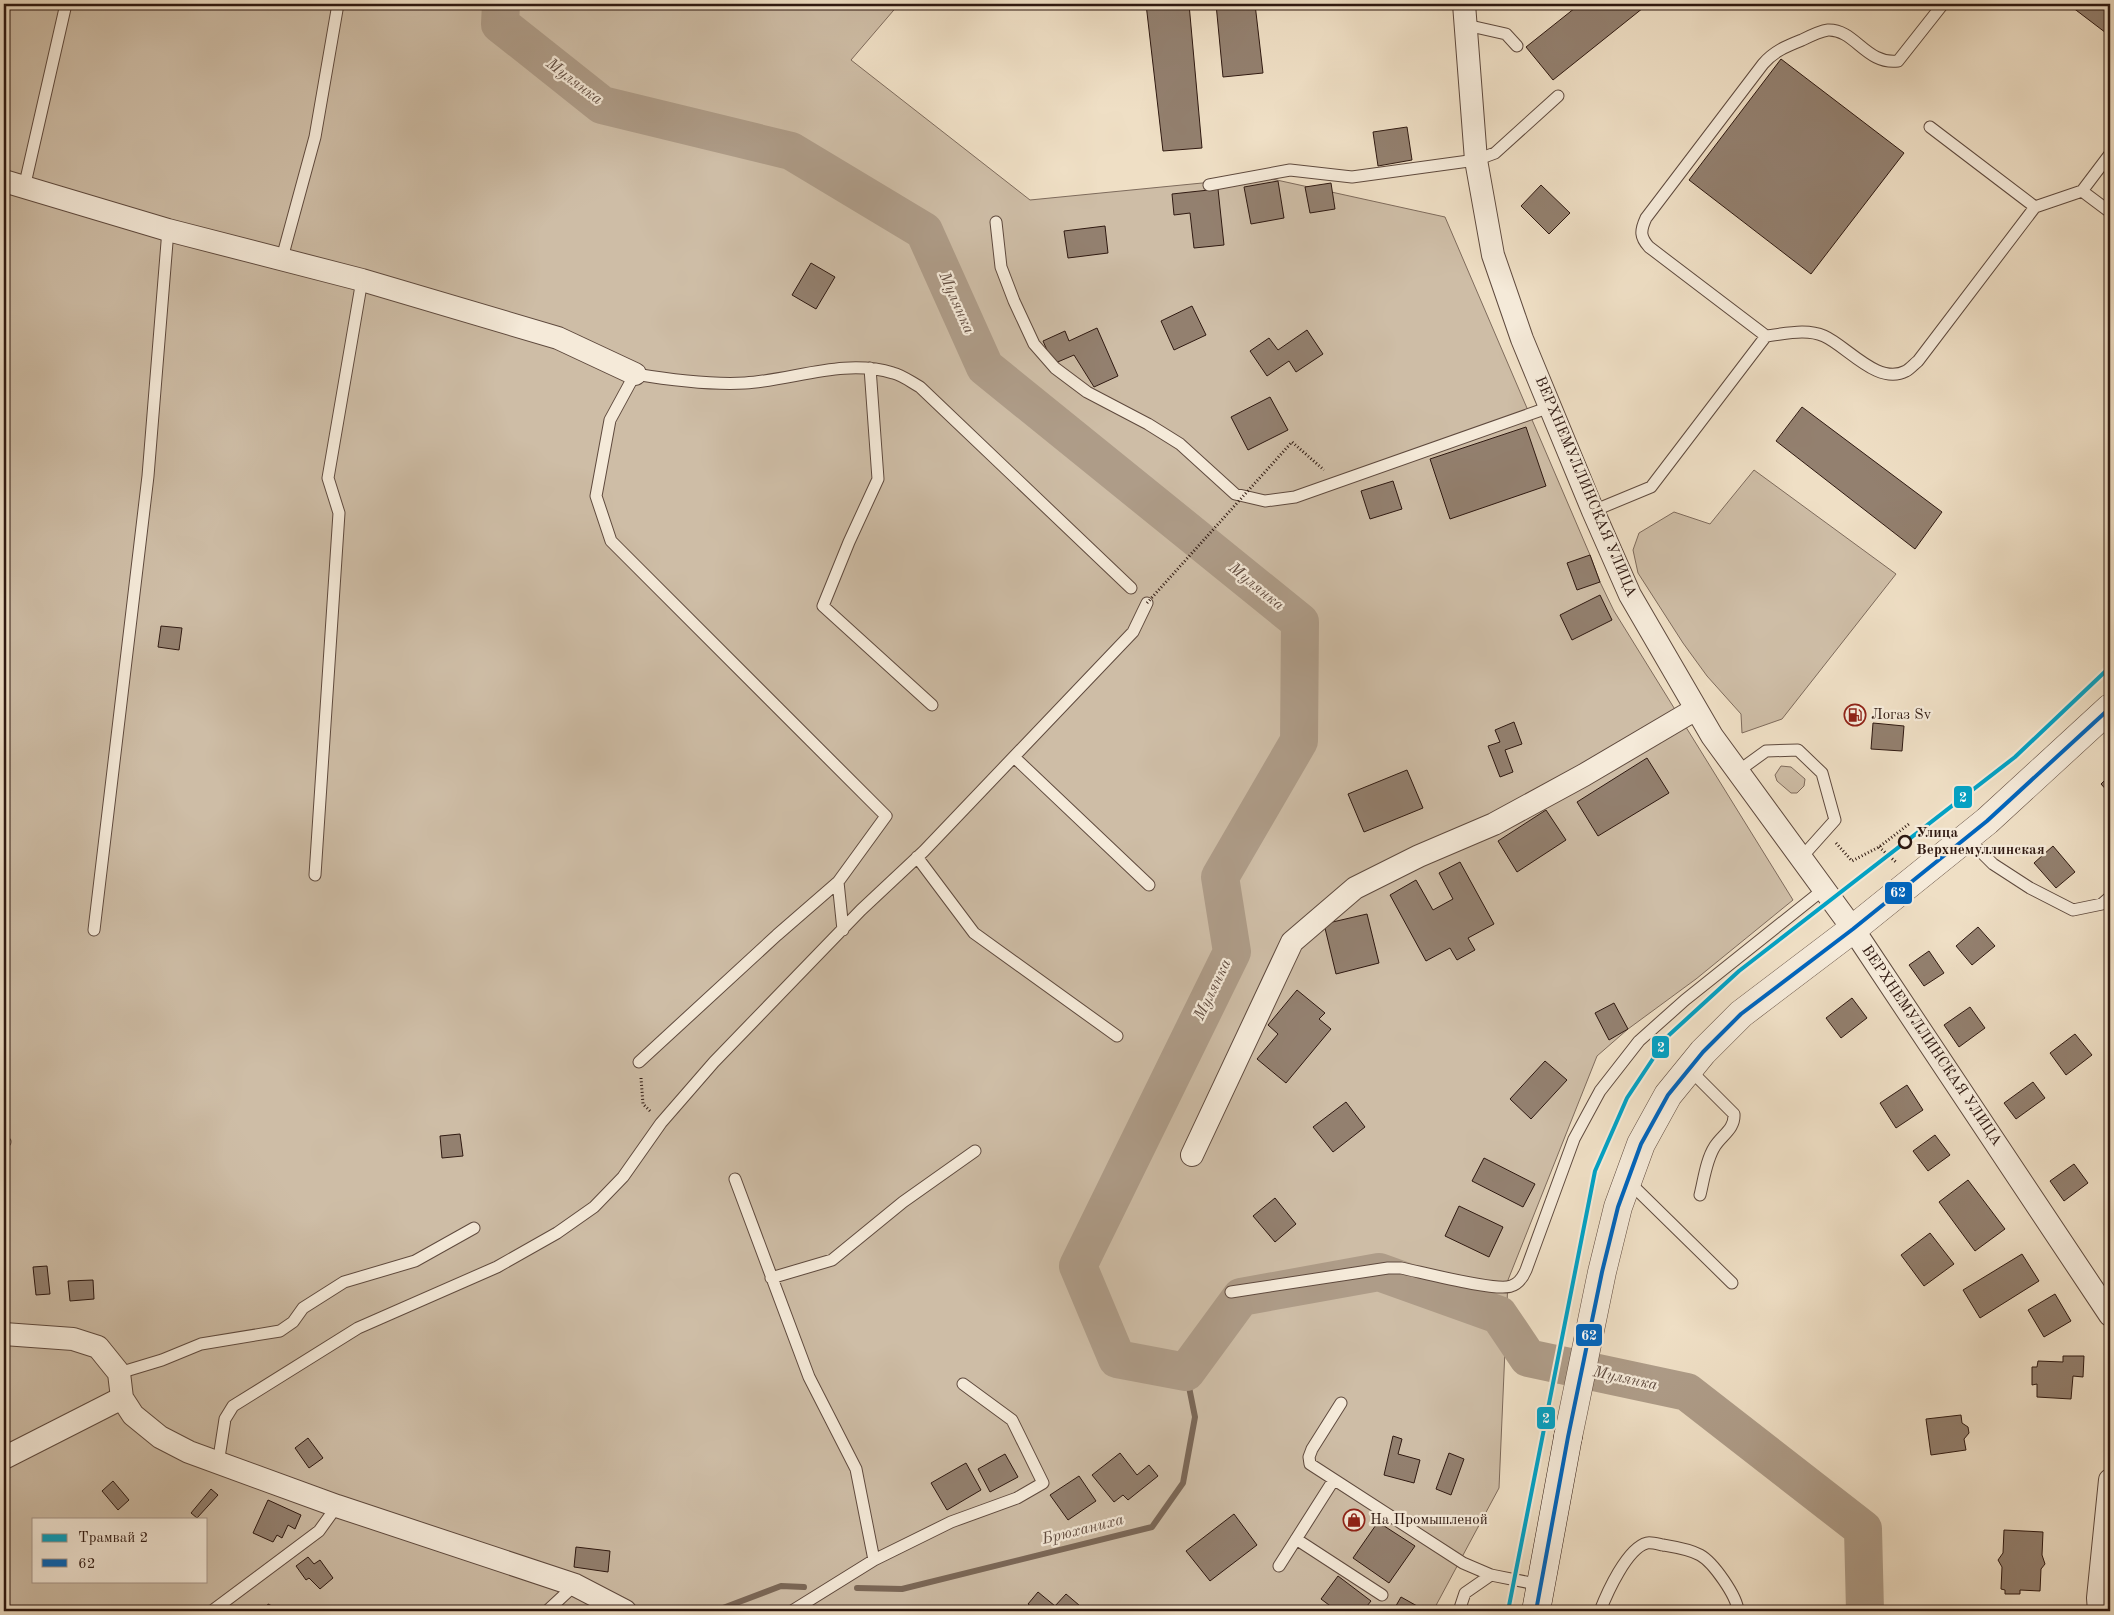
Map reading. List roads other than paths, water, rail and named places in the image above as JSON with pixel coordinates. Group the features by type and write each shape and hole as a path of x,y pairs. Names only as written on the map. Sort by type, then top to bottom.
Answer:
{"street":[{"name":"ВЕРХНЕМУЛЛИНСКАЯ УЛИЦА","path":"1462,10 1476,160 1493,255 1522,339 1630,595 1696,709 1737,772 1853,929 2110,1315"},
{"path":"14,185 168,230 362,280 558,338 634,374"},
{"path":"1536,1611 1568,1437 1602,1272 1618,1207 1641,1144 1668,1095 1689,1069 1741,1014 1853,929 1987,820 2110,708"},
{"path":"1192,1155 1292,942 1355,888 1419,856 1494,824 1584,775 1696,709"},
{"path":"4,1334 73,1338 98,1347 119,1372 122,1398 133,1415 160,1437 218,1464 337,1506 575,1585 625,1611"},
{"path":"4,1458 122,1398"},
{"path":"2099,1611 2098,1598 2110,1480"}],"lane":[{"path":"14,185 66,4"},
{"path":"282,258 315,137 338,4"},
{"path":"1943,4 1898,61 1888,62 1875,58 1838,32 1828,30 1778,50 1763,64 1646,218 1641,229 1642,238 1649,247 1766,336 1809,332 1837,343 1870,369 1891,374 1905,372 1918,361 2035,207 2082,191 2110,154"},
{"path":"1462,10 1506,34 1517,46"},
{"path":"1209,185 1290,170 1352,177 1476,160 1495,153 1558,96"},
{"path":"1930,127 2035,207"},
{"path":"2082,191 2110,212"},
{"path":"996,222 1001,267 1014,301 1034,344 1055,368 1087,392 1148,424 1180,444 1235,494 1265,501 1296,497 1550,407"},
{"path":"94,930 148,476 168,230"},
{"path":"315,875 340,513 328,478 362,280"},
{"path":"1593,511 1651,487 1766,336"},
{"path":"639,1062 776,935 838,882 886,816 611,541 596,496 610,420 634,374 681,381 744,383 782,379 839,368 870,368 895,373 920,387 1131,588"},
{"path":"870,368 878,479 849,542 823,606 932,705"},
{"path":"218,1464 225,1419 233,1406 358,1328 497,1267 557,1233 594,1207 624,1177 661,1123 714,1062 861,910 917,857 1133,632 1147,603"},
{"path":"1737,772 1766,751 1798,750 1822,773 1835,820 1801,858"},
{"path":"1014,756 1149,885"},
{"path":"1966,837 1993,864 2030,888 2073,910 2102,904 2110,897"},
{"path":"917,857 974,932 1117,1036"},
{"path":"838,882 843,930"},
{"path":"1231,1292 1388,1268 1408,1269 1492,1287 1511,1287 1521,1280 1526,1270 1574,1139 1600,1091 1639,1041 1686,1000 1824,889"},
{"path":"1689,1069 1734,1114 1731,1128 1714,1148 1700,1195"},
{"path":"771,1278 832,1260 903,1202 974,1151"},
{"path":"735,1179 809,1377 856,1469 874,1560"},
{"path":"1627,1181 1732,1283"},
{"path":"119,1372 162,1360 202,1344 280,1331 293,1322 303,1308 344,1282 415,1261 474,1228"},
{"path":"792,1611 874,1560 952,1522 1018,1498 1043,1483 1012,1420 963,1384"},
{"path":"1341,1403 1309,1457 1310,1464 1333,1481 1463,1563 1491,1575 1542,1585"},
{"path":"1279,1566 1333,1481"},
{"path":"212,1611 319,1531 337,1506"},
{"path":"1296,1539 1382,1594"},
{"path":"1600,1611 1617,1575 1631,1553 1648,1543 1674,1546 1701,1556 1723,1579 1737,1604 1738,1611"},
{"path":"1460,1611 1465,1593 1491,1575"},
{"path":"547,1611 575,1585"}],"waterway":[{"name":"Мулянка","path":"501,4 500,24 602,105 791,151 924,231 985,367 1300,622 1299,741 1220,877 1232,952 1078,1266 1117,1359 1186,1372 1241,1297 1379,1272 1499,1315 1528,1358 1687,1392 1863,1529 1865,1611"},
{"name":"Брюханиха","path":"857,1588 902,1589 1152,1527 1183,1483 1195,1417 1186,1372"},
{"name":"Брюханиха","path":"715,1611 781,1586 804,1587"}],"tram line":[{"name":"2","path":"1508,1611 1595,1171 1627,1098 1668,1036 1739,971 2015,757 2110,667"}],"place":[{"name":"Логаз Sv","path":"1855,715"},
{"name":"Улица Верхнемуллинская","path":"1905,842"},
{"name":"На Промышленой","path":"1354,1520"}]}
